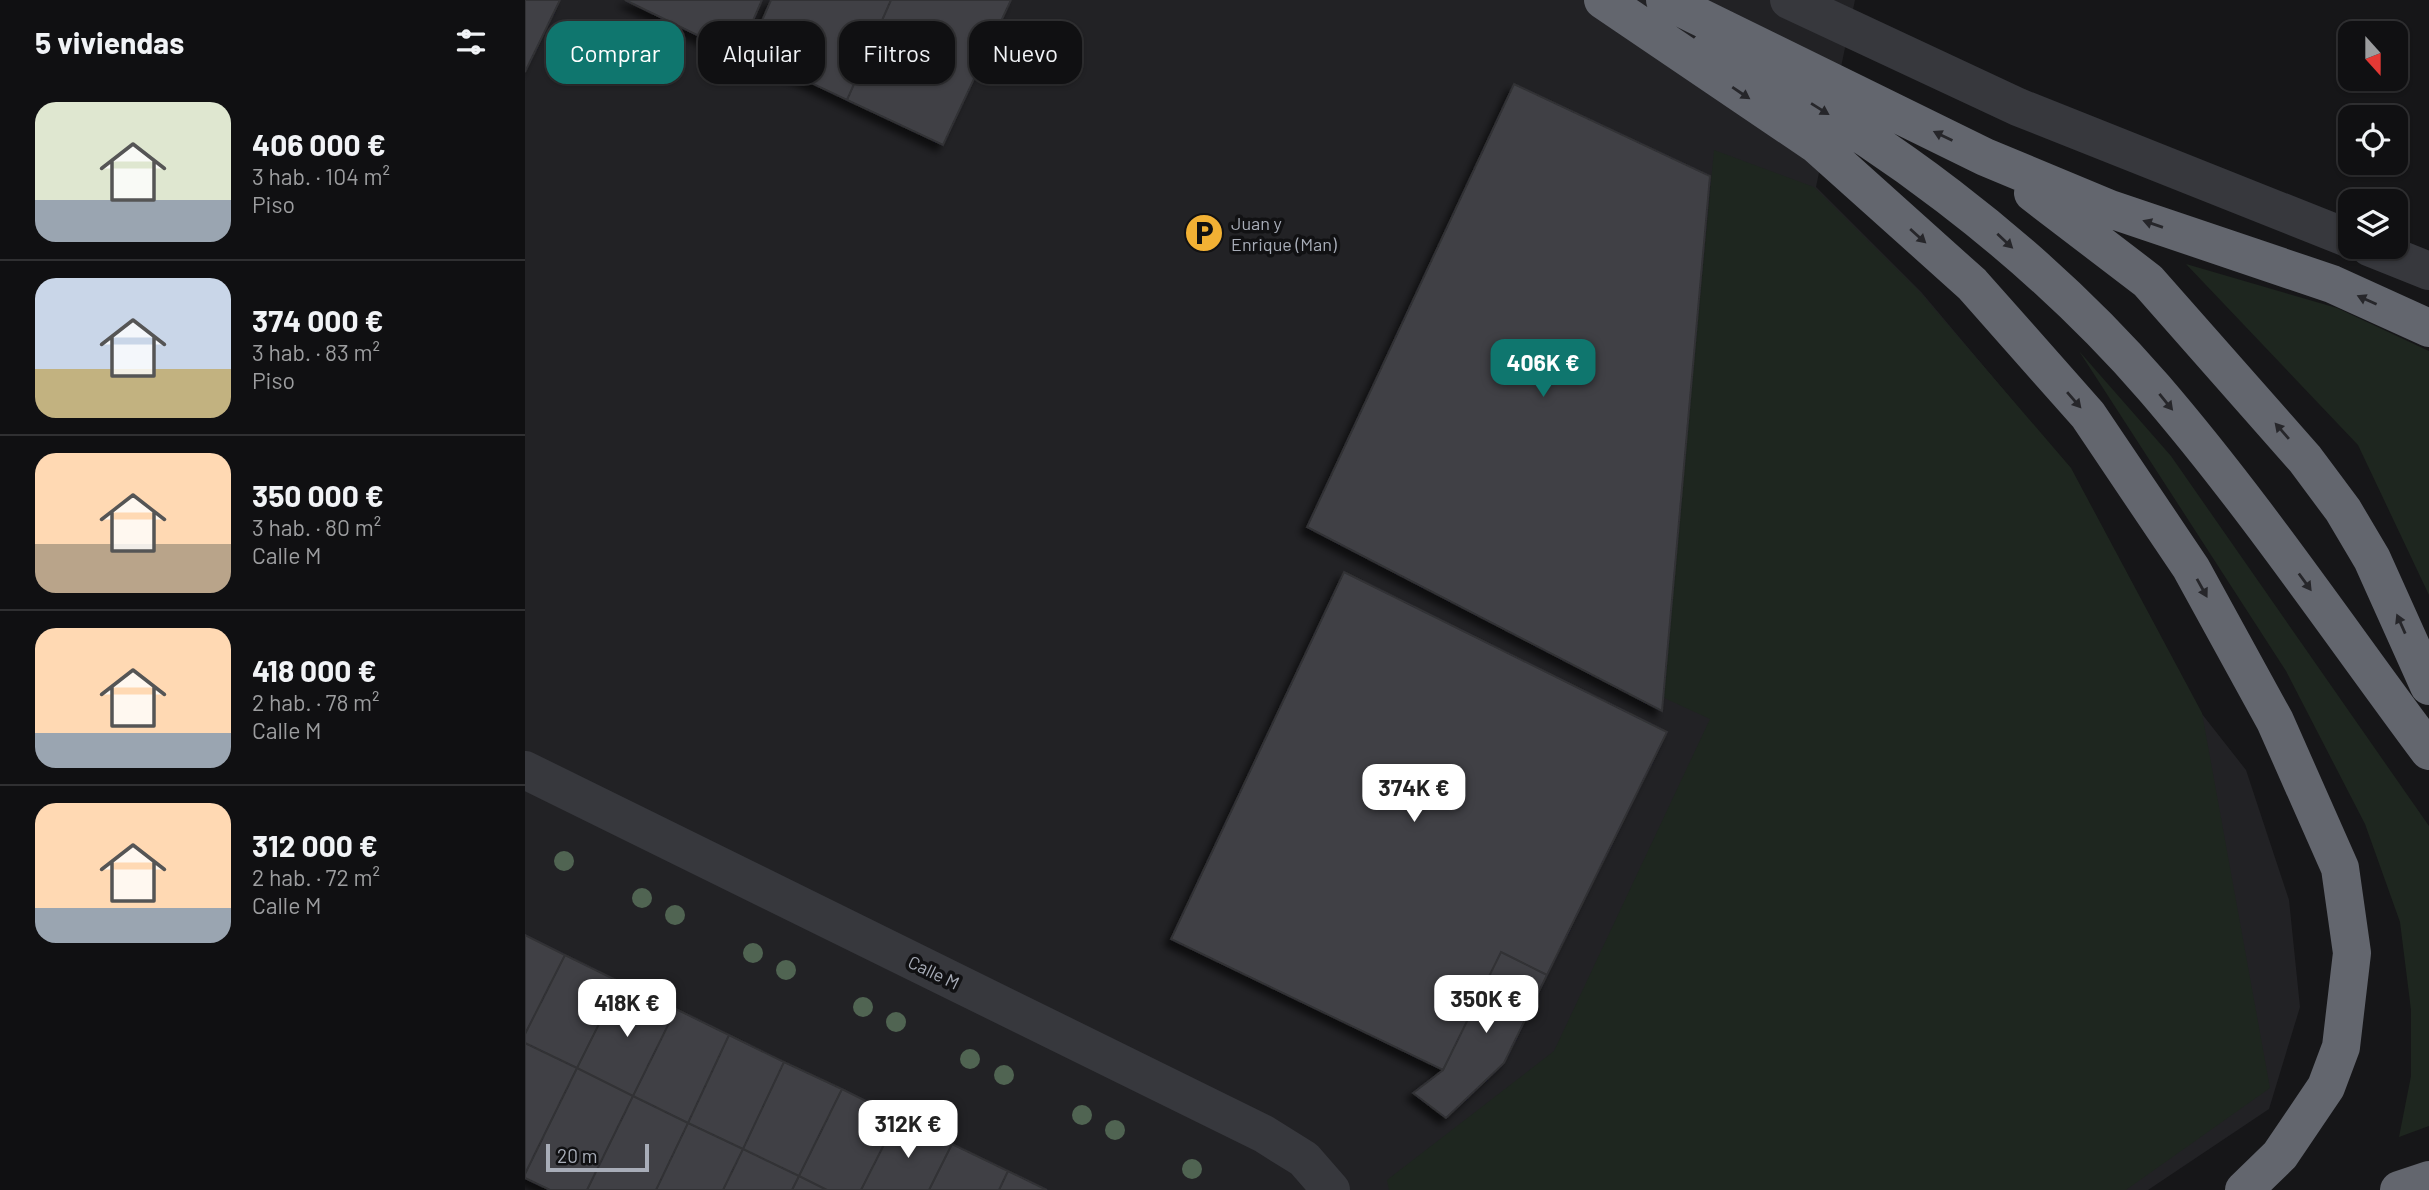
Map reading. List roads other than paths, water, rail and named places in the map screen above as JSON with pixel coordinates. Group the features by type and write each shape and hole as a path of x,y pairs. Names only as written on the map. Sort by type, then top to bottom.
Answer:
{"highway":[{"path":"1605,0 1767,76 1850,128 1991,228 2079,310 2153,386 2274,539 2429,751"},
{"path":"1605,0 1817,145 1972,284 2088,415 2190,568 2276,721 2340,869 2352,953 2341,1047 2326,1087 2280,1155 2244,1190"},
{"path":"1665,0 1985,157 2111,209 2332,284 2429,328"},
{"path":"1985,157 2148,281 2305,459 2343,510 2372,559 2429,686"},
{"path":"2399,1190 2429,1180"}],"street":[{"path":"1789,0 2018,107 2338,234"},
{"path":"2399,259 2429,271"},
{"name":"Calle M","path":"525,770 1264,1134 1304,1159 1331,1190"}],"place":[{"name":"Juan y Enrique (Man)","path":"1204,233"}]}
